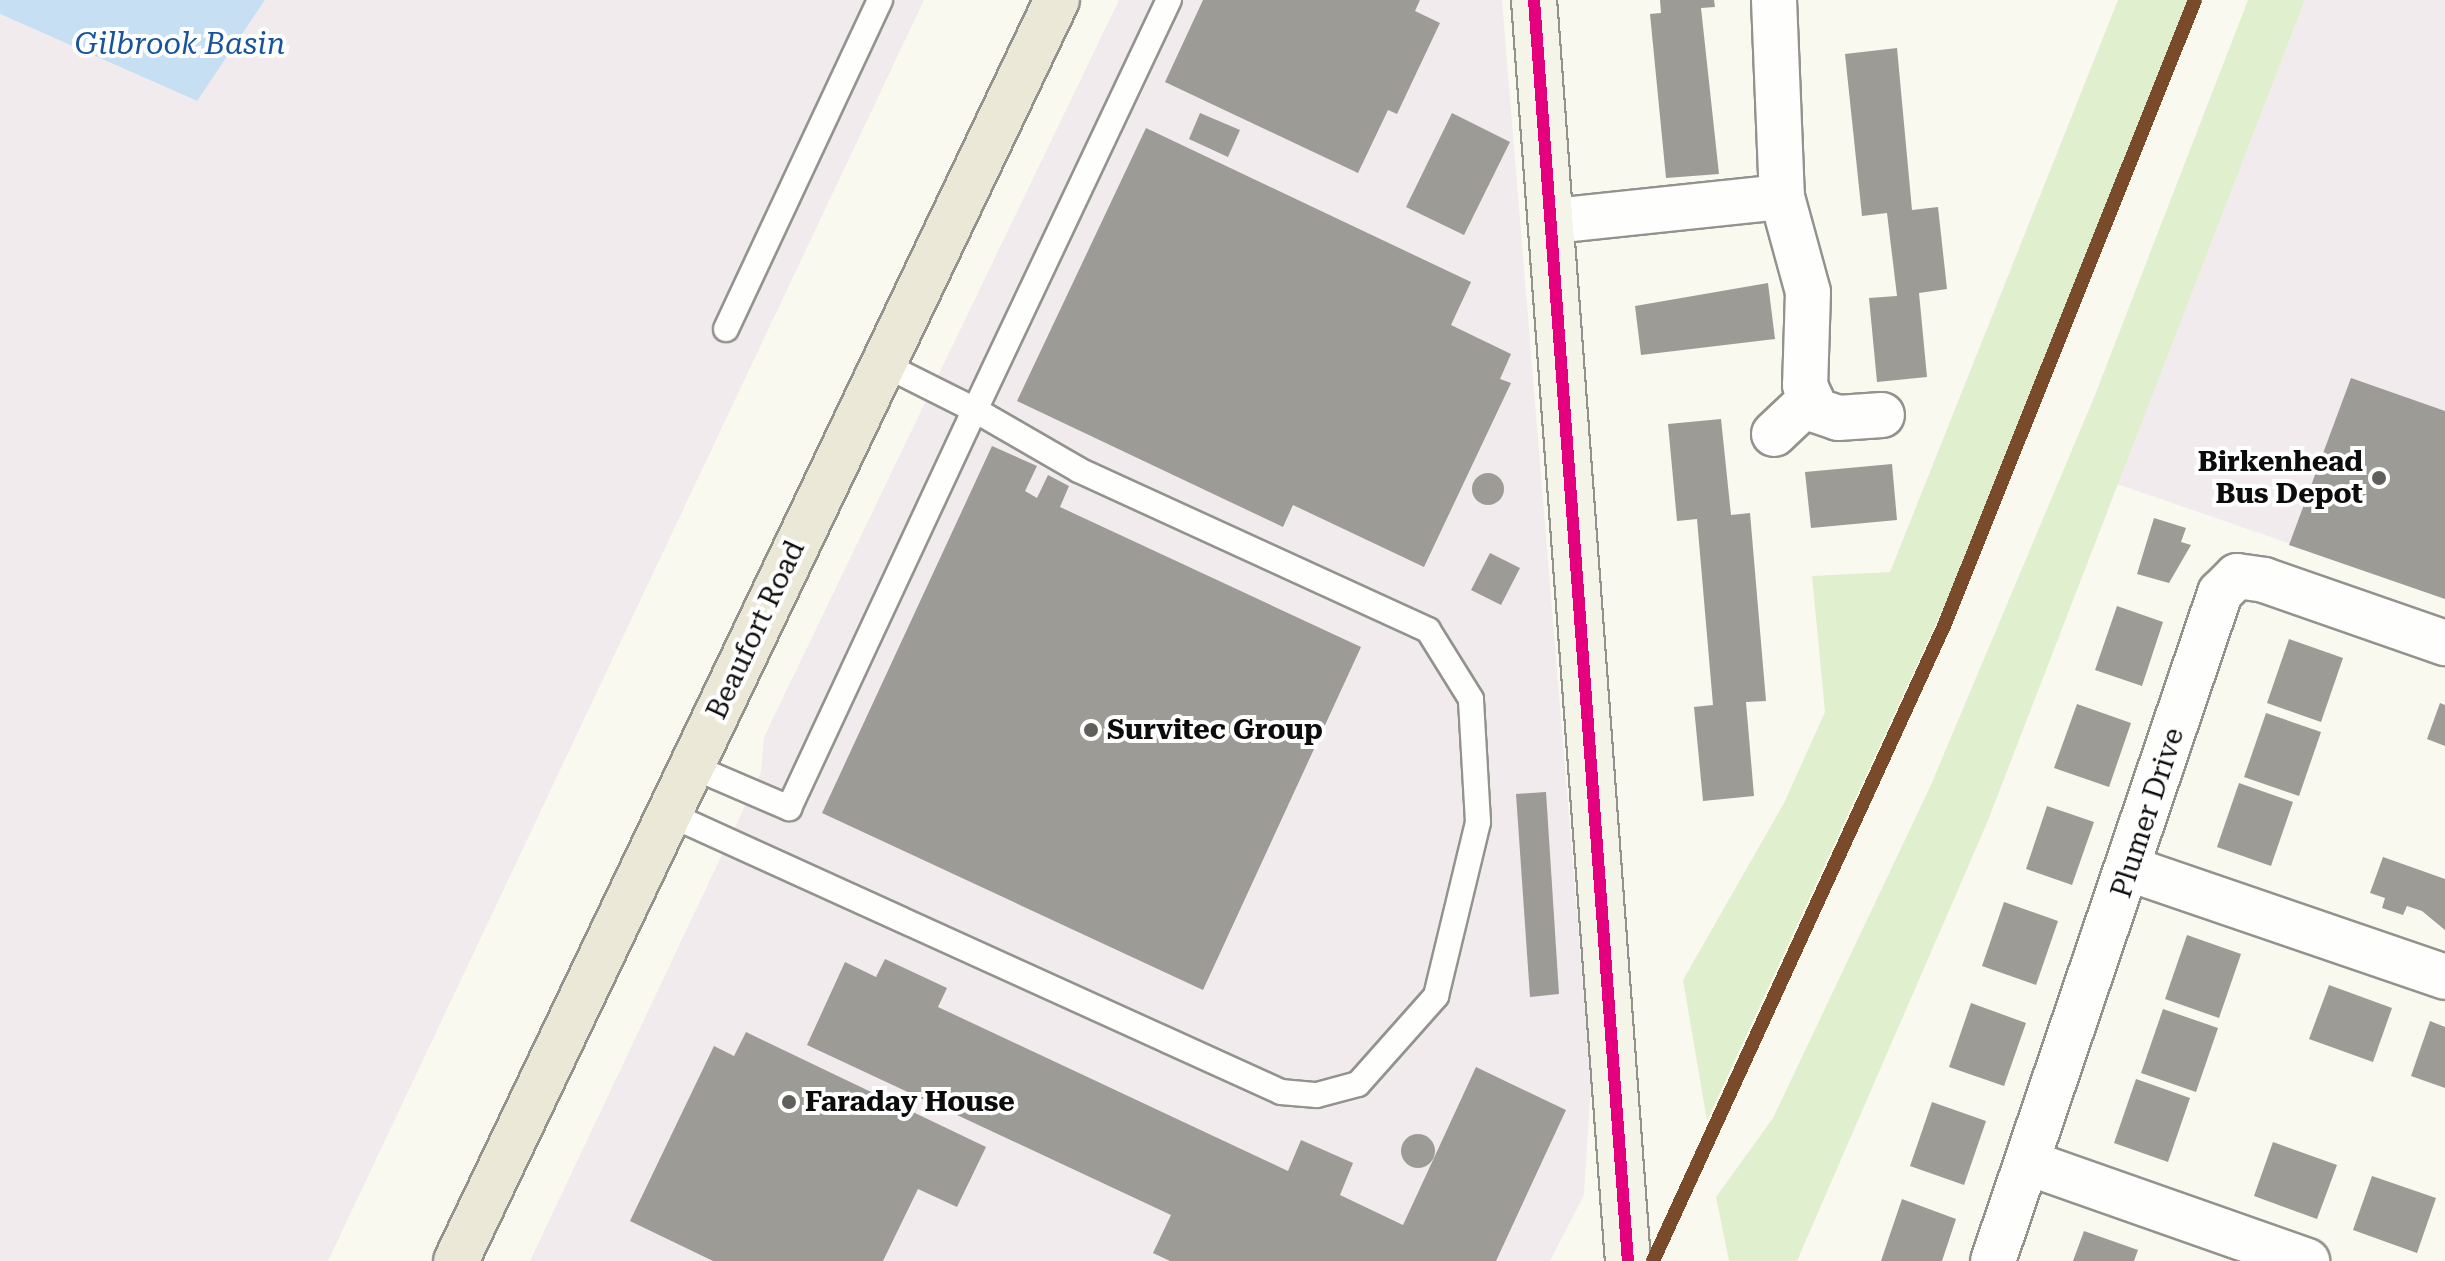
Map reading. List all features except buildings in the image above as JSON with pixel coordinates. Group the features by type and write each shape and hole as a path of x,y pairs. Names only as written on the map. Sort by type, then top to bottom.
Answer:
{"main road":[{"name":"Beaufort Road","path":"456,1261 1057,0"}],"street":[{"path":"1534,0 1553,221 1628,1261"},
{"path":"1774,0 1782,197 1808,292 1802,345 1811,399 1815,410 1838,418 1882,415"},
{"path":"1553,221 1782,197"},
{"path":"1774,434 1811,399"},
{"name":"Plumer Drive","path":"1993,1261 2130,869 2220,593 2237,576 2445,643"},
{"path":"2130,869 2445,977"},
{"path":"2029,1163 2307,1261"}],"lane":[{"path":"691,766 789,808 1169,0"},
{"path":"726,329 878,1"},
{"path":"669,814 1281,1092 1317,1095 1358,1084 1436,996 1478,822 1471,699 1428,630 1079,470 975,410 883,364"}],"shaded area":[{"path":"265,0 924,0 328,1261 0,1261 0,14 196,101"},
{"path":"1119,0 1502,0 1591,1084 1584,1195 1550,1261 530,1261 761,772 764,737"},
{"name":"Birkenhead Bus Depot","path":"2305,0 2445,0 2445,597 2117,484"}],"green space":[{"path":"2118,0 2188,0 1976,537 1707,1121 1683,980 1784,803 1825,712 1812,576 1890,572"},
{"path":"2248,0 2305,0 1987,823 1797,1261 1729,1261 1716,1197 1773,1118 1930,787 2095,395"}],"water":[{"name":"Gilbrook Basin","path":"0,0 265,0 197,101 0,14"}],"transit line":[{"path":"1534,0 1628,1261"},
{"path":"1653,1261 1944,626 2195,0"}],"place":[{"name":"Birkenhead Bus Depot","path":"2379,478"},
{"name":"Survitec Group","path":"1091,730"},
{"name":"Faraday House","path":"789,1102"}]}
